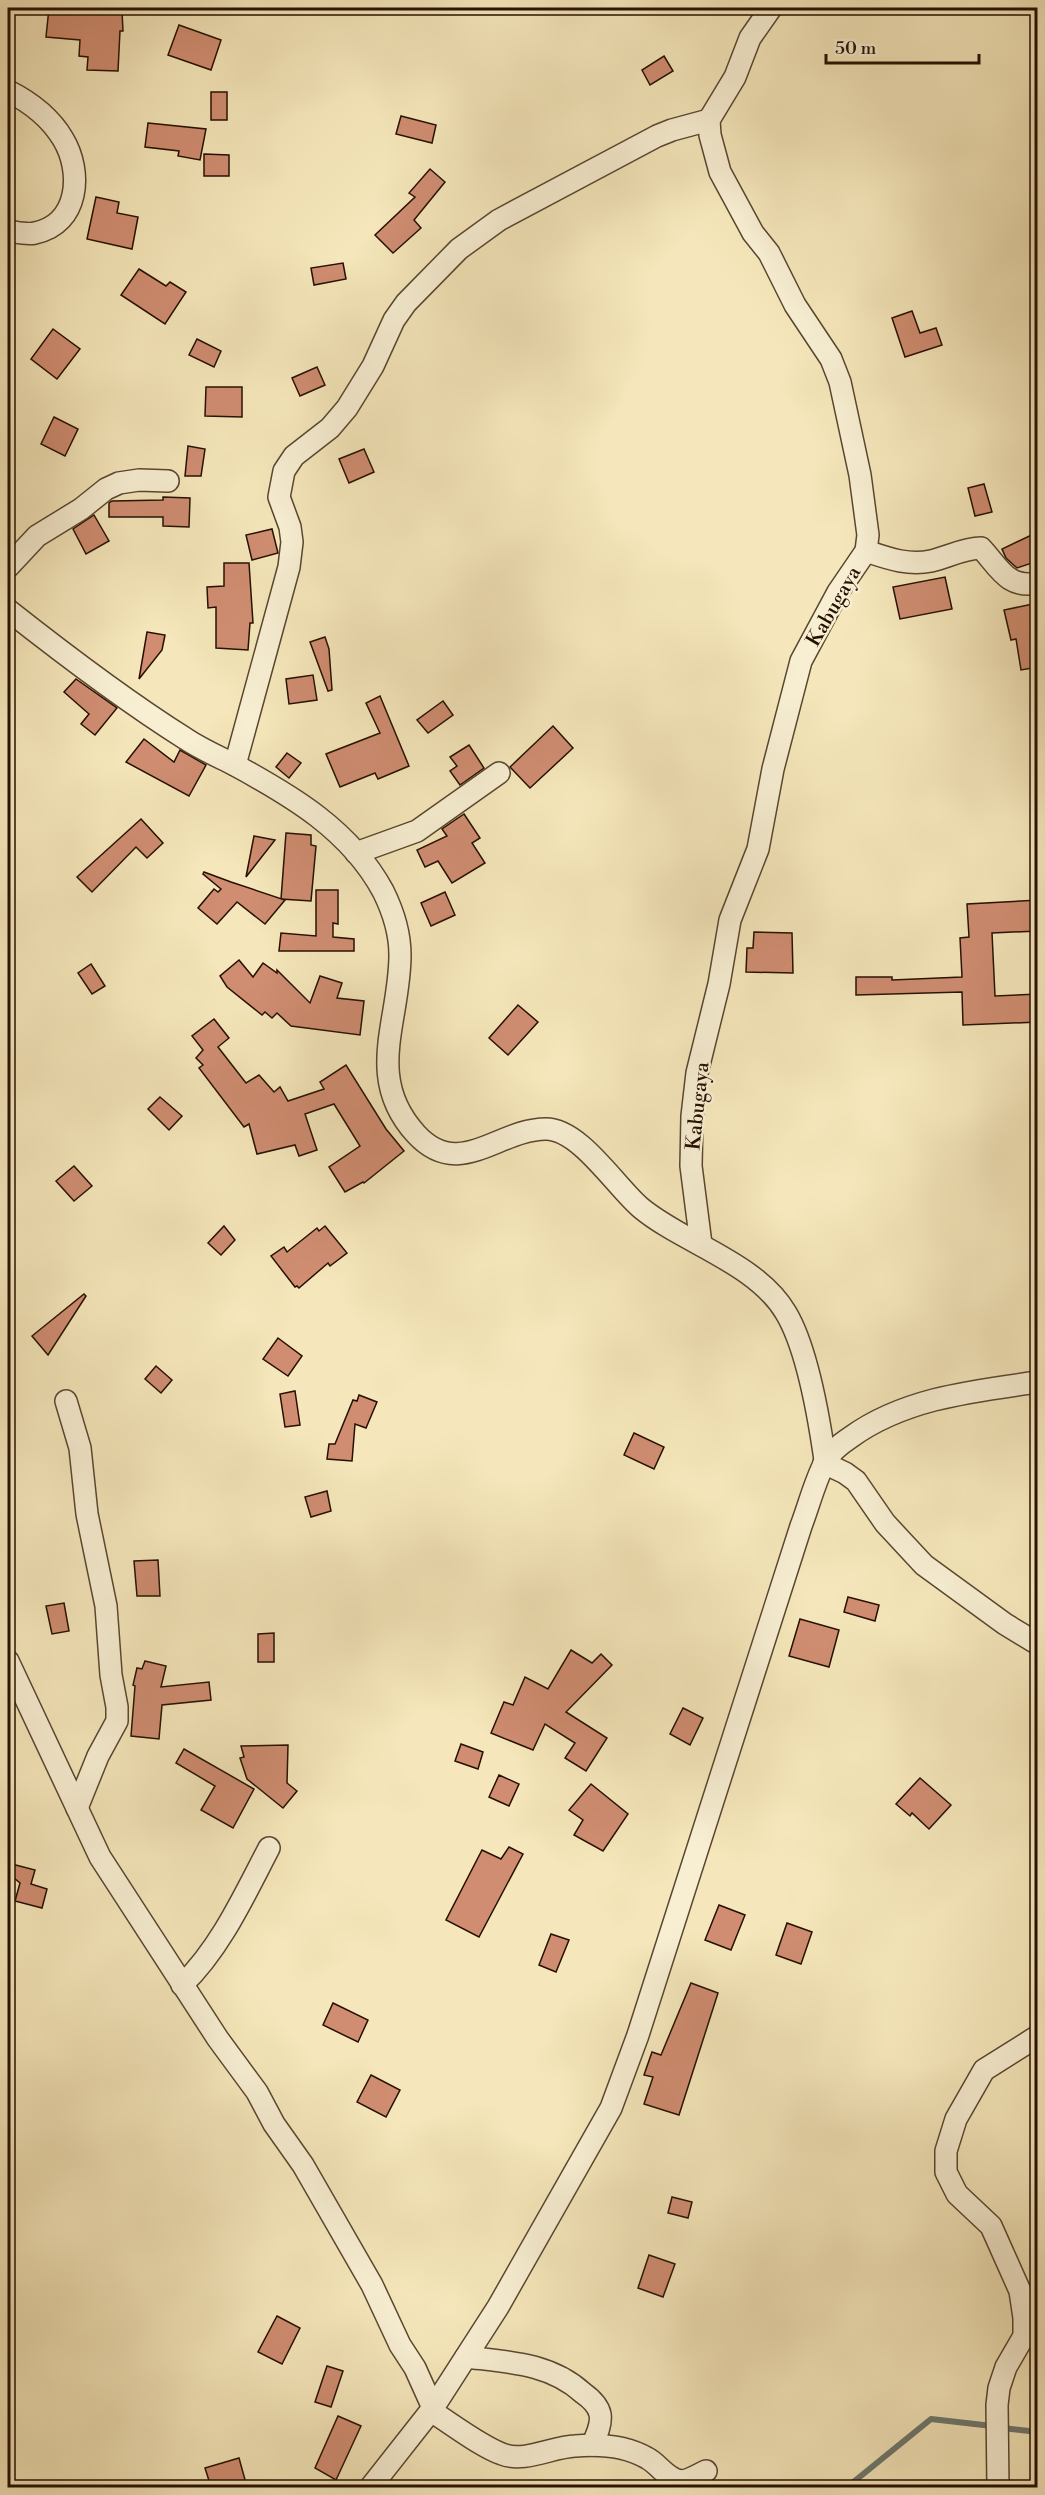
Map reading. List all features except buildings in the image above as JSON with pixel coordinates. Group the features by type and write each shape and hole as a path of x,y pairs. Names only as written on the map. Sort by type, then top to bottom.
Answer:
{"street":[{"path":"235,765 289,567 292,542 290,527 279,497 284,471 294,456 330,428 347,408 373,366 394,320 406,303 459,249 499,220 657,136 709,120 735,77 750,38 771,8"},
{"path":"8,91 24,99 51,121 64,140 75,168 68,214 55,226 34,234 8,231"},
{"name":"Kabugaya","path":"701,1244 692,1166 692,1116 697,1073 717,995 730,920 758,849 773,769 801,661 838,592 866,552 868,535 867,511 840,382 831,359 795,305 769,253 753,233 720,172 710,135 709,120"},
{"path":"8,567 37,536 81,509 106,489 119,483 139,480 168,481"},
{"path":"866,552 905,563 928,561 971,548 981,548 1010,580 1017,584 1038,583"},
{"path":"8,610 143,711 191,742 235,765 323,819 341,835 382,890 397,928 400,972 386,1059 388,1081 402,1114 414,1132 427,1144 442,1153 460,1154 547,1128 562,1133 578,1142 639,1207 758,1282 777,1298 788,1315 797,1336 813,1396 825,1462"},
{"path":"356,853 417,831 499,773"},
{"path":"370,2487 432,2409 498,2307 611,2108 638,2035 797,1537 825,1462 841,1444 862,1429 916,1405 973,1391 1038,1382"},
{"path":"66,1401 80,1448 87,1514 106,1606 111,1675 117,1707 117,1721 98,1756 76,1808"},
{"path":"825,1462 855,1481 885,1523 924,1565 1005,1624 1038,1644"},
{"path":"8,1661 100,1857 182,1985 261,2099 274,2124 303,2165 346,2236 400,2345 422,2382 432,2409 503,2455 520,2456 547,2452 562,2446 592,2445 624,2449 648,2458 671,2478 681,2481 706,2471"},
{"path":"182,1985 208,1953 269,1848"},
{"path":"998,2487 997,2405 1006,2367 1024,2336 1020,2291 990,2226 957,2194 946,2172 946,2151 956,2119 984,2070 1038,2036"},
{"path":"466,2357 536,2366 558,2374 577,2387 593,2402 600,2414 600,2423 592,2445"}],"waterway":[{"path":"846,2488 931,2419 992,2426"},
{"path":"1002,2428 1038,2432"}]}
